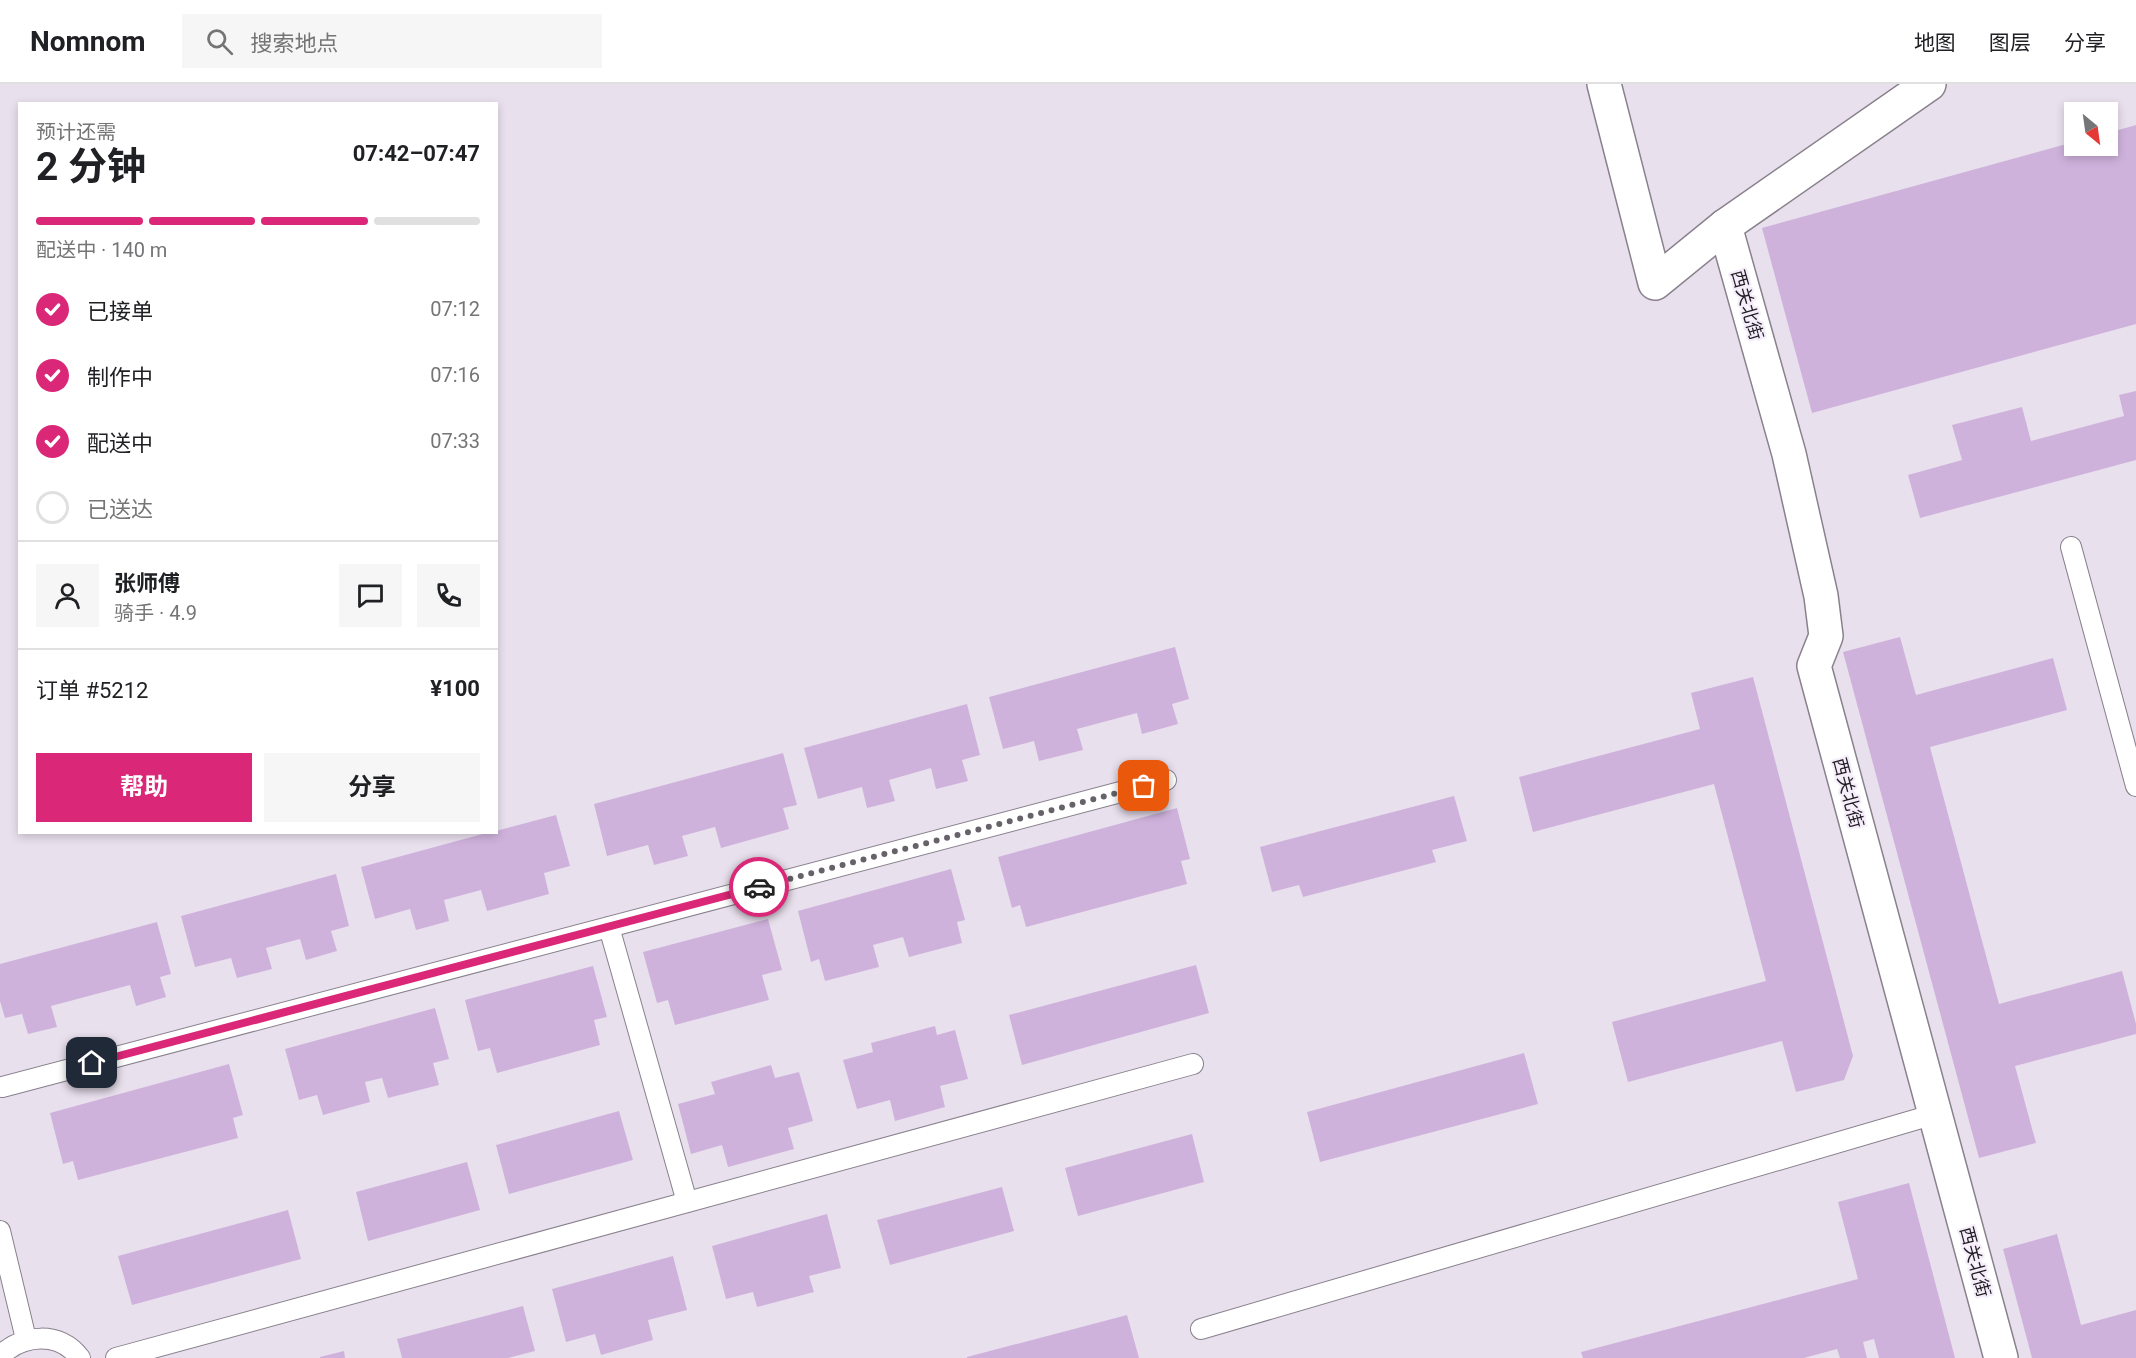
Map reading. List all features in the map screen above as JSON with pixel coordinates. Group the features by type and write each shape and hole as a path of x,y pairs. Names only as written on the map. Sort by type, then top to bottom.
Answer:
{"street":[{"path":"1604,84 1654,283 1725,226 1929,84"},
{"name":"西关北街","path":"1725,226 1789,454 1821,596 1826,636 1814,666 2001,1358"}],"lane":[{"path":"2071,547 2136,786"},
{"path":"2,1087 1166,780"},
{"path":"609,927 687,1202"},
{"path":"116,1358 1193,1064"},
{"path":"1201,1329 1935,1114"},
{"path":"0,1231 26,1339"},
{"path":"0,1356 9,1347 26,1339 44,1338 61,1342 76,1352 80,1358"}],"building":[{"path":"2136,125 2136,324 1812,413 1762,228 2064,145 2064,156 2118,156 2118,130"},
{"path":"2136,391 2136,460 1920,518 1908,475 1962,460 1952,425 2022,407 2031,441 2124,416 2119,395"},
{"path":"1900,637 1916,695 2053,658 2067,710 1930,747 1999,1004 2122,971 2136,1024 2136,1034 2015,1066 2036,1143 1979,1158 1843,652"},
{"path":"1175,647 1189,699 1172,704 1178,724 1142,734 1137,713 1077,729 1083,750 1039,761 1034,741 1003,749 989,697"},
{"path":"1753,677 1853,1056 1844,1080 1796,1092 1782,1041 1628,1082 1612,1022 1766,981 1714,784 1533,832 1519,777 1700,729 1691,693"},
{"path":"967,704 980,755 962,760 968,781 936,789 931,768 889,780 895,801 867,808 862,787 818,799 804,748"},
{"path":"783,753 797,805 783,808 789,829 721,848 715,827 682,836 688,856 654,865 648,845 607,856 594,804"},
{"path":"1454,796 1467,841 1432,850 1436,862 1303,897 1299,885 1272,892 1260,847"},
{"path":"1177,808 1190,859 1181,861 1187,884 1026,927 1020,905 1012,908 998,857"},
{"path":"556,815 570,866 544,873 549,894 487,911 481,890 444,900 449,921 416,930 410,909 375,919 361,867 483,834 498,834 498,830"},
{"path":"951,869 965,920 957,922 962,943 909,957 903,937 873,945 879,967 825,981 819,959 811,962 798,911"},
{"path":"336,874 349,926 331,931 337,951 306,960 300,939 266,948 272,969 237,978 231,958 195,967 181,916"},
{"path":"768,919 782,970 762,975 769,1000 675,1025 668,1000 657,1003 643,952"},
{"path":"157,922 171,974 160,977 166,997 136,1006 130,985 51,1006 57,1027 28,1034 22,1014 5,1018 0,1001 0,964"},
{"path":"1196,965 1209,1013 1022,1065 1009,1015"},
{"path":"593,966 607,1017 594,1020 600,1045 497,1073 490,1048 478,1051 465,1000"},
{"path":"435,1008 449,1059 433,1063 439,1085 388,1098 382,1078 365,1082 370,1102 323,1115 317,1095 299,1100 285,1049"},
{"path":"935,1026 937,1035 955,1030 968,1079 940,1086 945,1107 895,1121 890,1100 857,1109 843,1060 873,1052 871,1043"},
{"path":"1524,1053 1538,1104 1320,1162 1307,1112"},
{"path":"229,1064 243,1115 233,1118 238,1138 78,1180 73,1161 63,1164 50,1113"},
{"path":"771,1065 775,1078 799,1072 813,1121 788,1128 794,1149 728,1167 722,1145 691,1154 678,1104 715,1094 711,1082"},
{"path":"619,1111 633,1160 509,1194 496,1145"},
{"path":"1192,1134 1204,1182 1078,1216 1065,1168"},
{"path":"467,1162 480,1210 368,1241 356,1192"},
{"path":"1909,1183 1955,1358 1879,1358 1874,1339 1863,1342 1867,1358 1840,1358 1837,1349 1804,1358 1583,1358 1581,1352 1858,1279 1838,1202"},
{"path":"1002,1187 1014,1231 890,1265 877,1220"},
{"path":"288,1210 301,1259 132,1305 118,1256"},
{"path":"827,1214 841,1268 809,1276 814,1292 757,1307 753,1292 726,1299 712,1246"},
{"path":"2057,1234 2081,1325 2136,1310 2136,1358 2032,1358 2003,1249"},
{"path":"673,1256 687,1310 648,1320 653,1340 601,1355 595,1334 566,1342 552,1289"},
{"path":"523,1306 535,1351 508,1358 402,1358 397,1339"},
{"path":"1127,1315 1139,1358 967,1358 967,1357"},
{"path":"344,1351 345,1358 320,1358 320,1357"}],"way so far":[{"path":"759,887 1144,786"}],"route":[{"path":"92,1063 759,887"}]}
